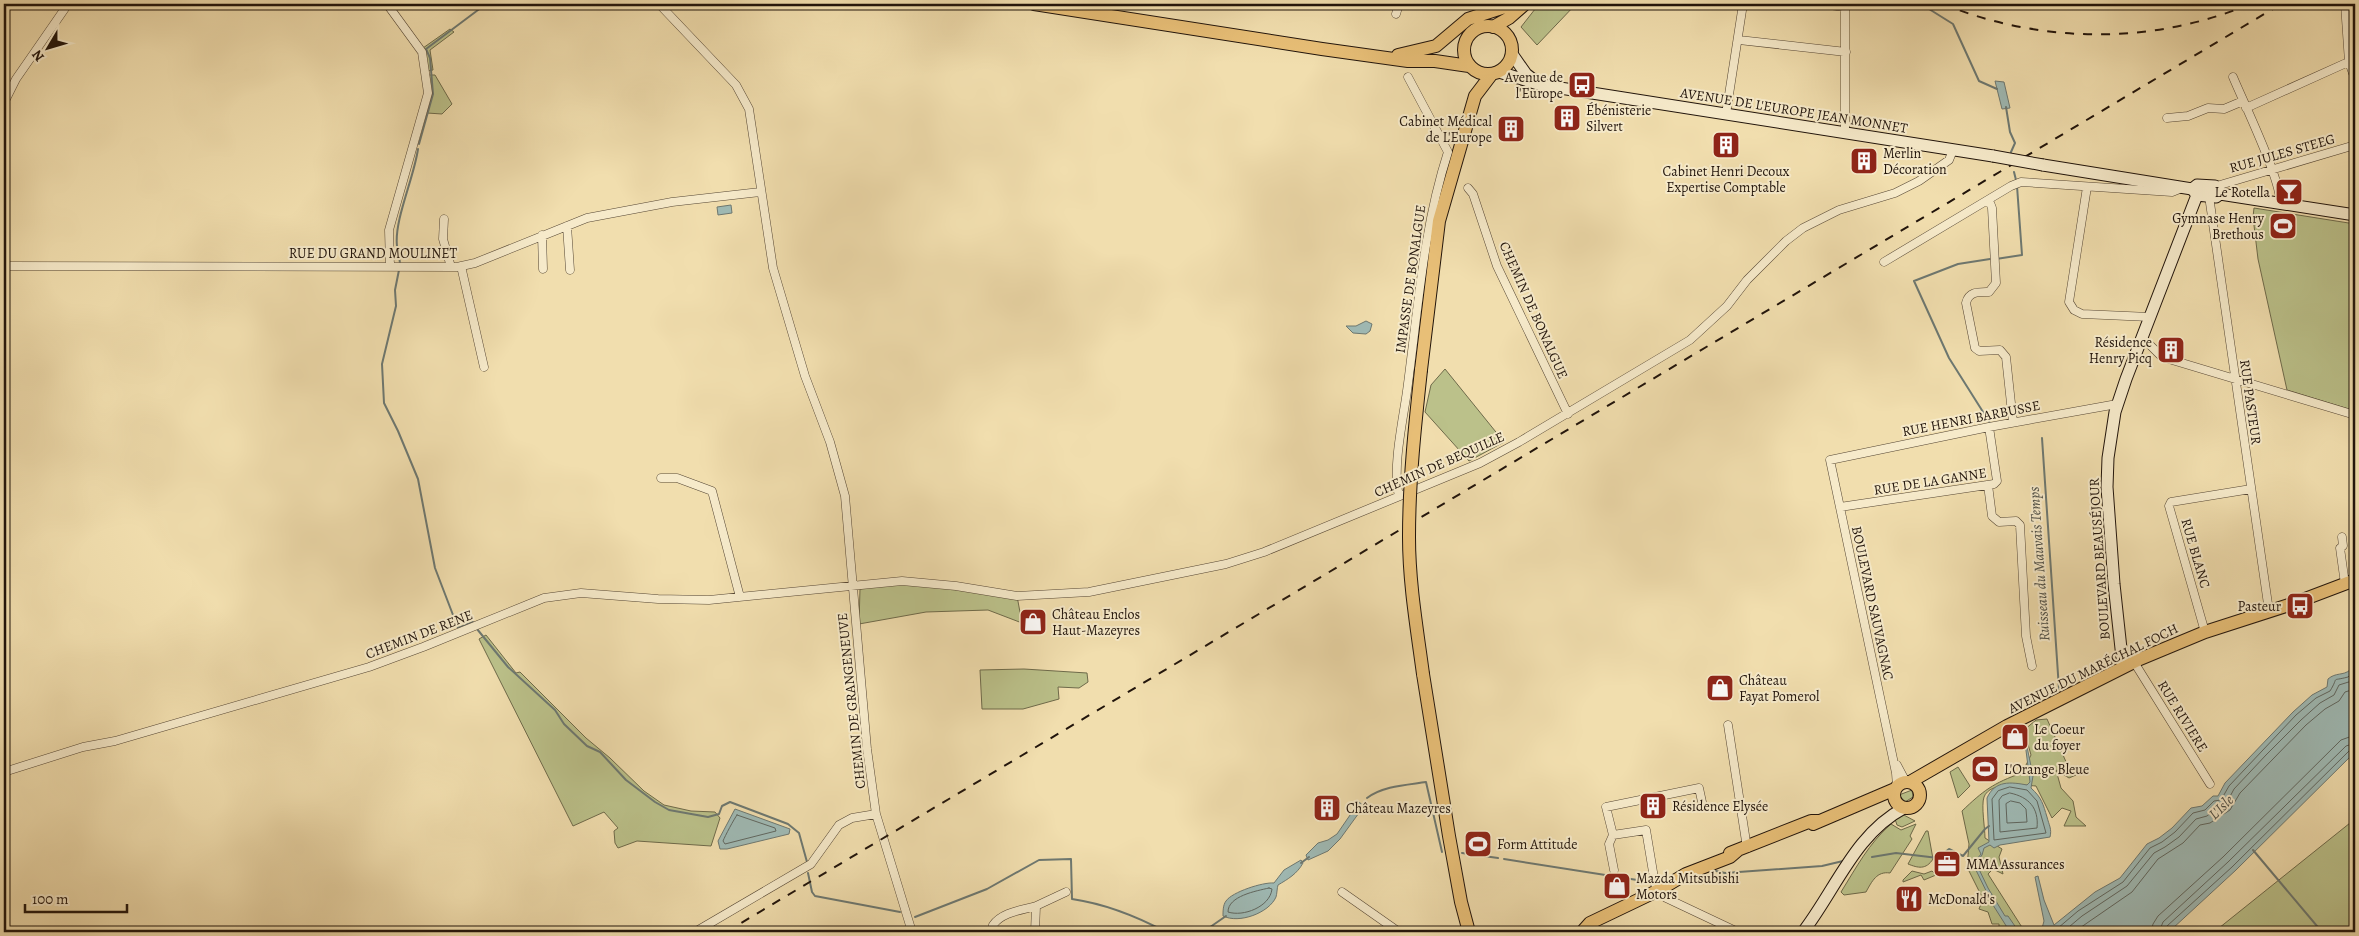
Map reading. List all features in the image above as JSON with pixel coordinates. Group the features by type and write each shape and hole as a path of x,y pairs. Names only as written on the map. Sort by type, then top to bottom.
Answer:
{"main road":[{"path":"1034,4 1380,58 1435,61 1471,68 1482,74 1495,73"},
{"path":"1380,58 1427,50 1444,41 1468,18 1514,4"},
{"path":"1469,932 1456,874 1423,674 1412,588 1409,539 1410,482 1439,221 1475,96 1471,68 1464,58 1464,44 1468,36 1478,28 1493,27 1509,18 1527,4"},
{"path":"1508,36 1527,4"},
{"path":"1493,27 1508,36 1512,54 1526,74 1540,85"},
{"path":"1435,61 1464,44"},
{"path":"1475,96 1495,73 1506,66 1512,54"},
{"name":"AVENUE DE L'EUROPE JEAN MONNET","path":"1495,73 1540,85 2355,215"},
{"name":"BOULEVARD BEAUSÉJOUR","path":"2129,664 2114,584 2107,487 2108,458 2117,404 2141,339 2203,192"},
{"name":"AVENUE DU MARÉCHAL FOCH","path":"1903,792 1925,781 1961,753 2007,726 2129,664 2205,632 2350,582"},
{"path":"1583,932 1590,924 1621,909 1657,887 1713,863 1718,858 1795,829 1811,821 1819,821 1857,805 1903,792"},
{"path":"1804,932 1868,834 1891,815 1903,792"},
{"path":"1456,874 1474,932"}],"street":[{"path":"4,102 16,79 68,4"},
{"path":"387,4 422,52 428,93 389,230 390,266"},
{"name":"CHEMIN DE GRANGENEUVE","path":"659,4 736,85 749,108 760,192 773,268 805,376 830,442 845,496 867,749 876,814 912,932"},
{"path":"1396,14 1399,4"},
{"path":"1726,114 1739,40 1743,4"},
{"path":"1821,4 1845,5 1845,133"},
{"path":"2345,4 2355,79"},
{"path":"1739,40 1846,52"},
{"path":"2166,118 2188,116 2208,108 2224,109 2245,104 2352,61"},
{"name":"IMPASSE DE BONALGUE","path":"1399,496 1398,458 1426,236 1436,189 1448,152 1408,77"},
{"path":"2233,77 2272,170 2280,195 2280,203"},
{"name":"RUE JULES STEEG","path":"1884,262 2020,182 2172,192 2203,192 2220,185 2355,145"},
{"name":"CHEMIN DE BEQUILLE","path":"853,587 902,581 956,586 1017,596 1089,592 1226,564 1256,554 1480,463 1568,414 1690,340 1727,306 1747,280 1786,241 1802,228 1839,210 1895,193 1918,181 1949,160 1953,150"},
{"path":"2086,187 2069,302 2074,310 2082,314 2150,317"},
{"name":"CHEMIN DE BONALGUE","path":"1468,188 1473,194 1497,266 1568,414"},
{"name":"RUE DU GRAND MOULINET","path":"4,266 390,266 451,268 475,263 587,218 672,202 760,192"},
{"name":"RUE PASTEUR","path":"2203,192 2235,377 2268,611"},
{"path":"1989,200 1992,208 1996,283 1989,292 1973,293 1968,297 1966,303 1975,348 1979,351 2000,350 2006,358 2014,422"},
{"path":"444,219 443,239 451,268"},
{"path":"566,226 570,270"},
{"path":"542,235 543,269"},
{"path":"461,266 484,367"},
{"path":"2141,339 2147,342 2162,358 2235,377 2355,415"},
{"name":"RUE HENRI BARBUSSE","path":"1830,460 2014,422 2117,404"},
{"name":"RUE DE LA GANNE","path":"1840,507 1994,484 1997,481 1989,427"},
{"name":"BOULEVARD SAUVAGNAC","path":"1830,460 1891,752 1903,792"},
{"path":"661,478 677,478 712,491 740,597"},
{"path":"1988,485 1992,516 1999,522 2016,521 2020,525 2026,636 2032,666"},
{"name":"RUE BLANC","path":"2205,632 2169,506 2172,502 2251,489"},
{"path":"2342,537 2343,546 2340,548 2350,582"},
{"name":"CHEMIN DE RENE","path":"4,772 83,747 115,741 369,667 544,598 581,593 658,599 709,600 853,587"},
{"name":"RUE RIVIERE","path":"2129,664 2210,784"},
{"path":"1728,725 1742,849"},
{"path":"1614,870 1610,844 1612,835 1606,806 1699,788 1702,802"},
{"path":"695,932 811,864 839,825 852,818 876,814"},
{"path":"1612,835 1646,830 1657,887 1666,898 1738,932"},
{"path":"998,932 993,925 996,920 1013,912 1036,906 1066,892"},
{"path":"1342,892 1399,932"},
{"path":"1035,932 1036,906"}],"green space":[{"path":"1539,4 1576,4 1537,45 1521,27"},
{"path":"450,29 454,32 430,50 433,70 428,71 423,48"},
{"path":"428,75 435,75 452,104 442,114 427,113"},
{"path":"2254,208 2355,224 2355,411 2287,390 2258,259 2253,217"},
{"path":"1445,369 1504,442 1469,461 1425,412 1431,385"},
{"path":"902,581 1017,596 1022,623 988,610 926,612 859,624 860,589"},
{"path":"486,635 516,673 520,672 586,738 644,791 664,805 691,811 715,812 720,818 711,846 637,841 618,848 615,843 614,831 618,828 604,812 573,826 479,639"},
{"path":"1024,669 1087,673 1088,682 1079,688 1058,687 1059,699 1023,709 982,709 980,670"},
{"path":"2047,719 2067,764 2076,775 2069,778 2056,770 2061,788 2073,801 2076,817 2086,826 2064,826 2071,811 2062,808 2052,818 2036,786 2007,785 1993,788 1987,792 1984,797 1983,806 1985,838 2002,849 1999,857 2003,874 1993,869 1988,874 2025,932 1999,932 1999,924 1992,924 1988,912 1979,909 1983,899 1967,867 1969,844 1962,811 1989,788 2022,773 2031,755 2024,730 2036,720"},
{"path":"1958,767 1970,786 1958,798 1950,772"},
{"path":"1912,790 1913,797 1905,802 1899,795"},
{"path":"1902,814 1915,821 1902,827 1897,825 1895,819"},
{"path":"2355,819 2355,932 2214,932"},
{"path":"1891,824 1901,830 1916,824 1910,836 1912,839 1890,873 1878,875 1866,892 1844,895 1841,892 1863,856"},
{"path":"1926,831 1928,831 1933,859 1928,865 1922,867 1908,864"},
{"path":"1912,871 1924,874 1932,871 1936,875 1924,880 1921,875 1903,882"}],"water":[{"path":"1995,81 2004,82 2010,108 2002,109"},
{"path":"731,205 732,213 718,215 717,207"},
{"path":"1366,321 1372,324 1370,331 1366,334 1353,333 1346,326 1356,326"},
{"name":"L'Isle","path":"2355,651 2355,752 2236,870 2172,929 2168,932 2041,932 2044,921 2035,877 2038,876 2044,900 2054,925 2095,892 2120,878 2147,844 2172,828 2191,808 2202,806 2213,796 2218,796 2225,783 2293,712 2312,695 2327,687 2328,679 2350,670 2350,659"},
{"path":"2023,727 2033,776 2031,788 2038,795 2043,805 2050,827 2050,837 2000,845 1994,848 1990,845 1984,848 1982,855 1976,863 2005,916 2008,916 2019,932 2010,932 1993,905 1973,864 1981,854 1978,848 1989,842 1987,798 1990,792 1999,785 2015,783 2027,785 2030,782"},
{"path":"1359,802 1364,806 1340,839 1328,851 1308,860 1306,855 1318,843 1328,840 1337,834"},
{"path":"735,809 790,829 789,834 720,849 718,841"},
{"path":"1301,860 1303,863 1298,870 1278,885 1276,897 1267,908 1245,918 1237,919 1223,916 1224,904 1234,894 1248,888 1274,883 1284,870"}],"waterway":[{"path":"419,144 433,94 430,58 426,49 486,4"},
{"name":"Ruisseau du Mauvais Temps","path":"1921,4 1953,24 1979,81 1997,89"},
{"name":"Ruisseau du Mauvais Temps","path":"2006,107 2010,132 2015,143 2011,152"},
{"path":"397,246 398,224 418,149"},
{"name":"Ruisseau du Mauvais Temps","path":"2014,172 2016,180"},
{"name":"Ruisseau du Mauvais Temps","path":"1996,259 2022,255 2017,186"},
{"path":"399,254 400,264"},
{"name":"Ruisseau du Mauvais Temps","path":"1990,259 1958,264 1914,281 1949,358 1990,423"},
{"path":"399,270 395,290 396,306 382,364 384,403 418,479 435,568 458,628 473,622"},
{"name":"Ruisseau du Mauvais Temps","path":"2042,438 2059,689"},
{"path":"477,629 508,667 555,710 564,724 587,746 600,752 626,780 655,802 669,810 708,817 719,814 722,806 730,802 788,824 799,833 807,862"},
{"path":"1367,798 1387,788 1426,782 1442,852"},
{"path":"1872,857 1896,853 1938,858 1949,849 1963,856 1989,826"},
{"path":"2253,850 2322,932"},
{"path":"1462,853 1498,858"},
{"path":"1301,863 1309,857"},
{"path":"915,917 987,889 1039,860 1071,859 1072,899 1120,911 1166,932"},
{"path":"1504,859 1650,882"},
{"path":"1716,871 1725,873 1822,866 1843,861"},
{"path":"808,873 812,892 815,896 900,912"},
{"path":"1203,932 1226,916"}],"railway":[{"path":"1943,4 1980,17 2019,27 2097,34 2136,33 2175,27 2213,17 2250,4"},
{"path":"726,932 2281,4"}],"place":[{"name":"Avenue de l'Europe","path":"1582,85"},
{"name":"Ébénisterie Silvert","path":"1567,118"},
{"name":"Cabinet Médical de L'Europe","path":"1511,129"},
{"name":"Cabinet Henri Decoux Expertise Comptable","path":"1726,145"},
{"name":"Merlin Décoration","path":"1864,161"},
{"name":"Le Rotella","path":"2289,192"},
{"name":"Gymnase Henry Brethous","path":"2283,226"},
{"name":"Résidence Henry Picq","path":"2171,350"},
{"name":"Pasteur","path":"2300,606"},
{"name":"Château Enclos Haut-Mazeyres","path":"1033,622"},
{"name":"Château Fayat Pomerol","path":"1720,688"},
{"name":"Le Coeur du foyer","path":"2015,737"},
{"name":"L'Orange Bleue","path":"1985,769"},
{"name":"Résidence Elysée","path":"1653,806"},
{"name":"Château Mazeyres","path":"1327,808"},
{"name":"Form Attitude","path":"1478,844"},
{"name":"MMA Assurances","path":"1947,864"},
{"name":"Mazda Mitsubishi Motors","path":"1617,886"},
{"name":"McDonald's","path":"1909,899"}]}
